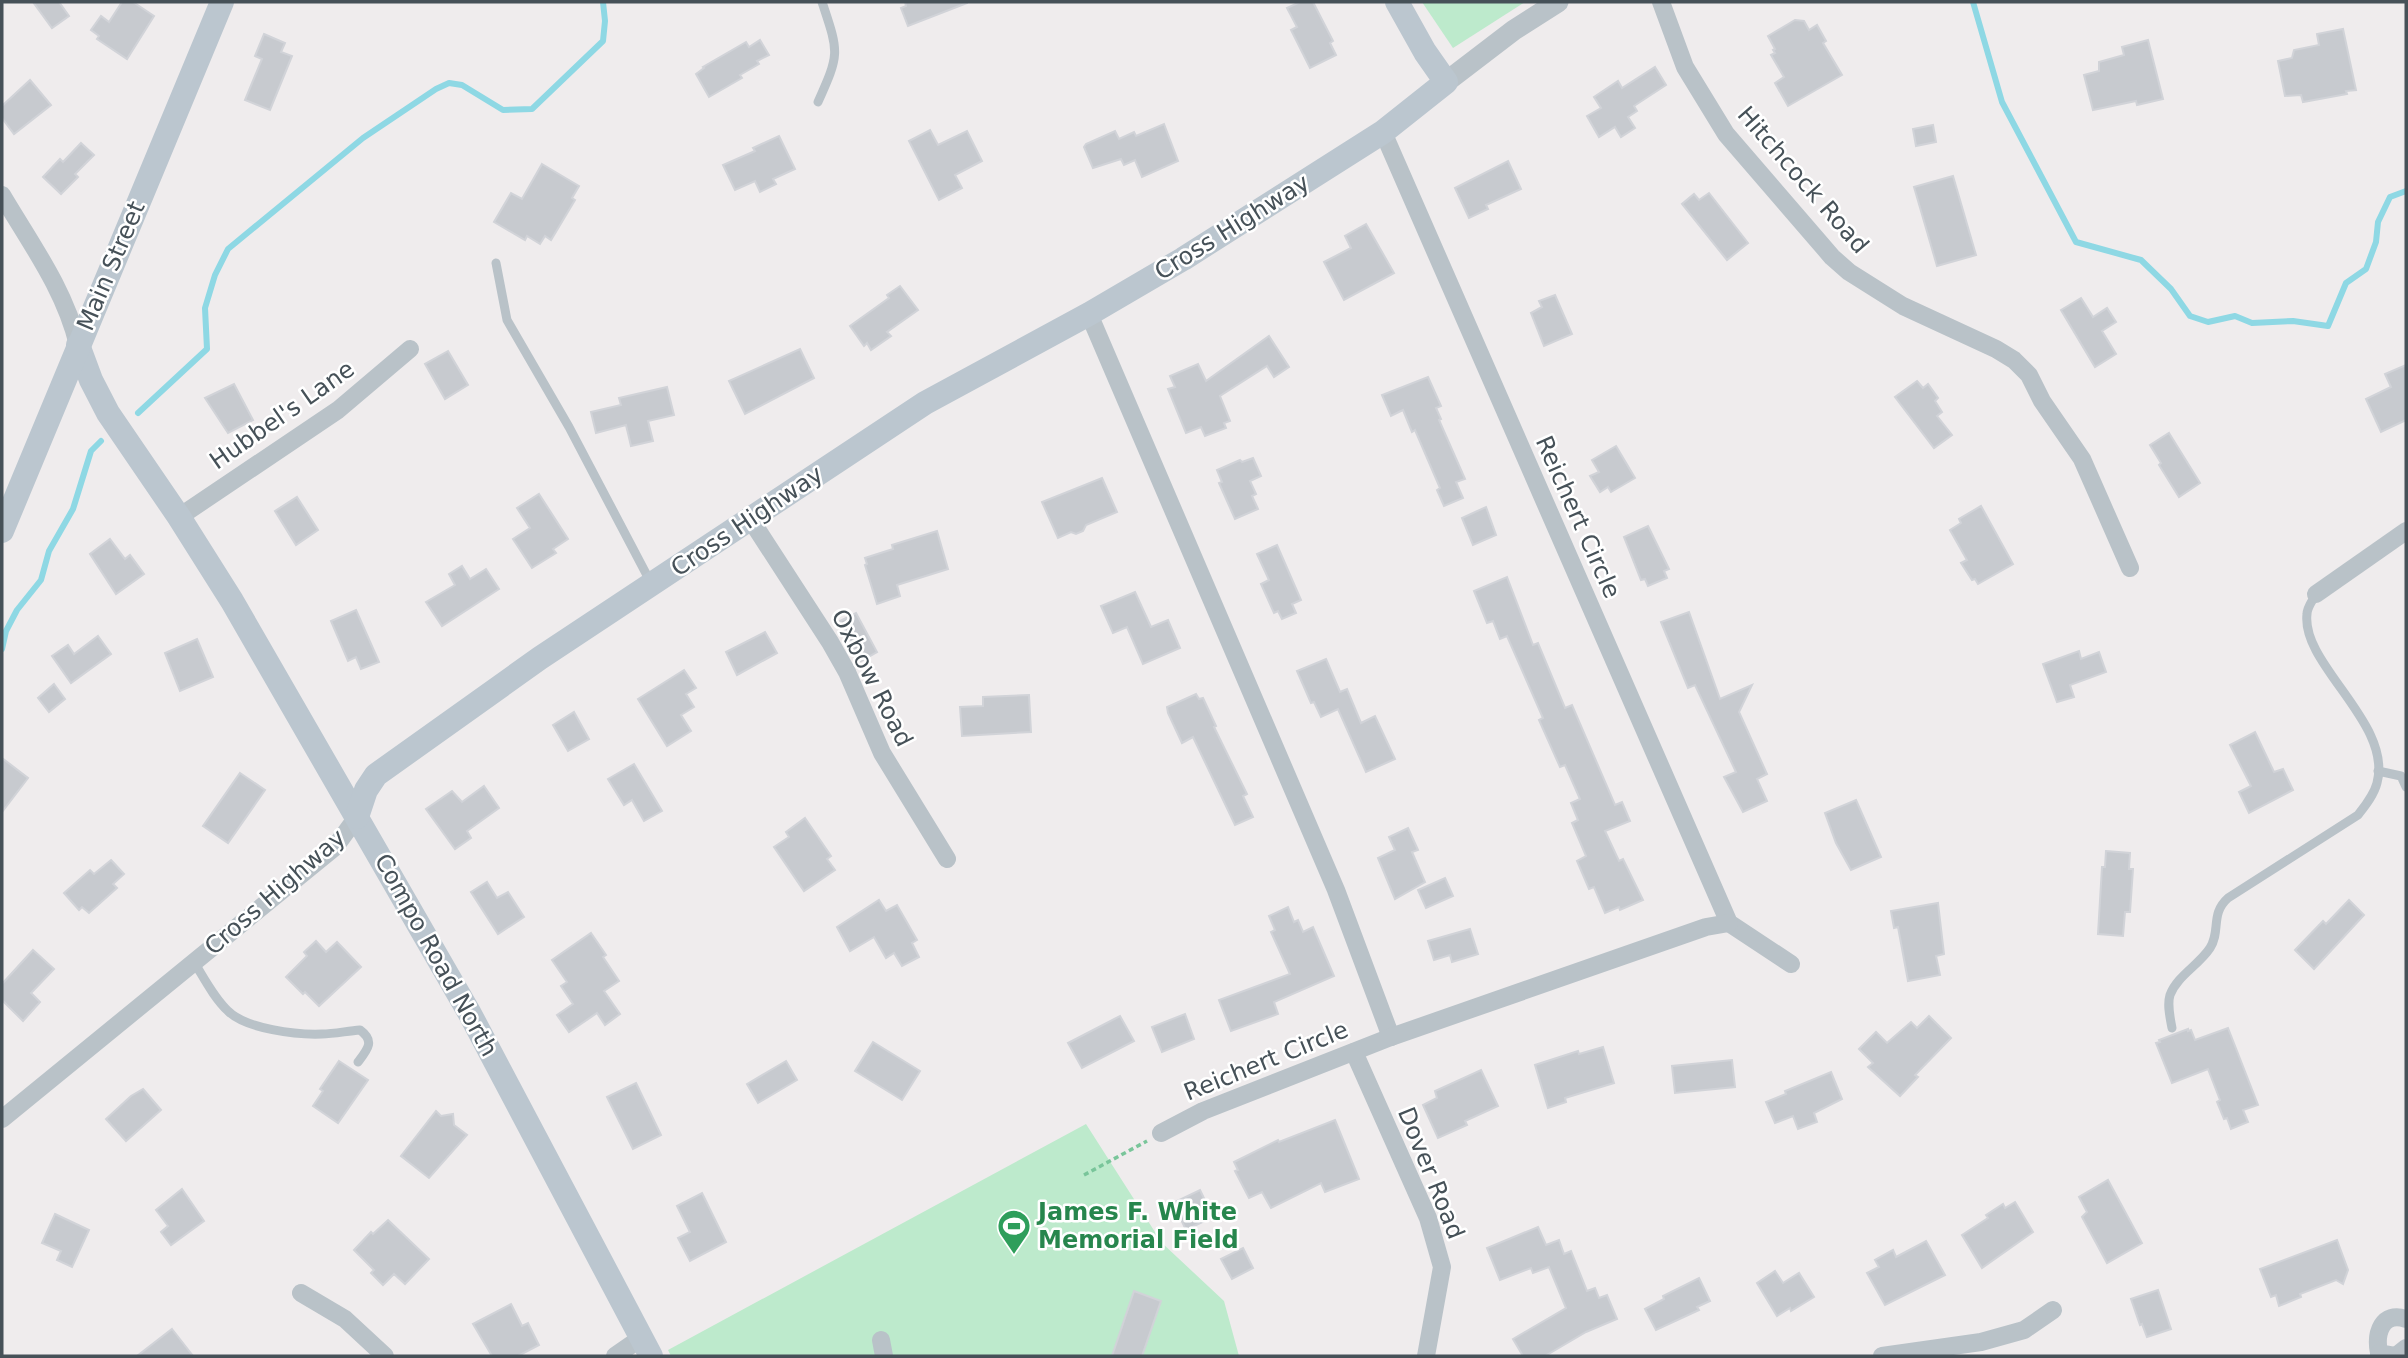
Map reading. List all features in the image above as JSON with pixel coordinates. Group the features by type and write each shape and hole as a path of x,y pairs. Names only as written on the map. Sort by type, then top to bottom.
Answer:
{"main road":[{"name":"Main Street","path":"2,531 222,2"},
{"path":"1397,2 1425,52 1446,82"},
{"name":"Cross Highway","path":"357,817 366,790 376,775 540,658 925,403 1089,314 1183,259 1383,132 1446,82"},
{"name":"Compo Road North","path":"78,345 91,380 108,413 232,601 470,1014 646,1347"}],"street":[{"name":"Cross Highway","path":"1446,82 1514,30 1558,2"},
{"name":"Hitchcock Road","path":"1661,2 1685,67 1726,134 1832,257 1849,272 1903,306 1996,349 2014,360 2029,375 2042,401 2082,459 2130,568"},
{"name":"Reichert Circle","path":"1161,1133 1203,1111 1391,1037 1706,928 1729,923 1383,132"},
{"path":"2,195 59,290 71,316 78,345"},
{"path":"1089,314 1336,890 1391,1037"},
{"name":"Hubbel's Lane","path":"179,517 338,410 410,349"},
{"name":"Oxbow Road","path":"751,520 830,642 847,672 882,753 947,859"},
{"path":"2316,594 2406,531"},
{"name":"Cross Highway","path":"2,1119 335,847 357,817"},
{"path":"1729,923 1791,964"},
{"name":"Dover Road","path":"1354,1052 1428,1218 1441,1267 1426,1356"},
{"path":"302,1293 345,1319 385,1356"},
{"path":"1882,1356 1981,1342 2024,1330 2053,1310"},
{"path":"2406,1319 2394,1316 2384,1322 2378,1331 2378,1354 2396,1356 2406,1348"},
{"path":"615,1356 646,1347"}],"lane":[{"path":"818,102 835,65 836,45 822,2"},
{"path":"496,263 507,320 569,427 652,584"},
{"path":"2172,1028 2170,995 2210,948 2218,907 2358,816 2370,799 2377,782 2374,748 2366,726 2315,647 2308,630 2306,611 2316,594"},
{"path":"2378,771 2401,776 2406,787"},
{"path":"194,962 223,1006 240,1020 297,1033 323,1034 360,1030 367,1035 370,1042 369,1048 358,1062"}],"path":[{"path":"1084,1175 1161,1133"}],"green space":[{"path":"1422,2 1525,2 1453,48"},
{"path":"1086,1124 1162,1243 1224,1301 1239,1356 671,1356 668,1350"}],"building":[{"path":"33,2 59,2 69,16 52,28"},
{"path":"122,2 133,2 154,16 127,59 97,39 99,36 91,30 101,16 109,22"},
{"path":"905,2 967,3 908,26 901,8 906,6"},
{"path":"1300,2 1313,2 1333,41 1330,43 1336,55 1310,68 1291,30 1297,27 1287,8"},
{"path":"1795,20 1804,21 1809,30 1817,25 1826,41 1823,43 1842,75 1788,106 1775,83 1784,77 1771,55 1775,53 1775,49 1768,36"},
{"path":"2343,29 2356,90 2303,102 2301,95 2285,96 2278,61 2292,58 2294,50 2319,45 2317,34"},
{"path":"264,34 285,43 281,52 292,56 270,110 245,100 262,59 255,56"},
{"path":"760,40 769,55 740,75 742,78 709,97 696,74 703,67 746,42 749,47"},
{"path":"2148,40 2163,99 2137,105 2136,101 2093,110 2084,75 2099,71 2099,62 2124,55 2122,47"},
{"path":"1655,67 1666,85 1634,106 1637,111 1628,117 1635,128 1621,137 1615,127 1599,137 1587,116 1601,108 1594,97 1618,81 1622,88"},
{"path":"30,80 51,105 14,134 2,118 2,106"},
{"path":"1164,124 1178,161 1142,177 1135,160 1124,165 1121,159 1093,168 1084,147 1086,144 1115,131 1119,139 1134,132 1136,136"},
{"path":"1933,125 1936,142 1916,146 1913,129"},
{"path":"930,130 938,145 967,131 982,161 955,175 962,188 939,200 909,141"},
{"path":"779,136 795,169 773,179 776,184 760,192 755,181 735,190 723,165 755,151 753,148"},
{"path":"81,143 94,155 75,174 78,177 61,194 43,177 60,159 63,162"},
{"path":"1508,161 1521,189 1486,205 1488,209 1469,218 1455,188"},
{"path":"542,164 579,186 572,198 575,200 551,240 545,236 540,244 527,236 525,240 494,222 511,193 522,199"},
{"path":"1953,176 1976,255 1937,266 1914,187"},
{"path":"1709,193 1748,243 1727,260 1682,204 1694,194 1699,200"},
{"path":"1366,224 1394,273 1344,300 1324,262 1351,248 1345,236"},
{"path":"900,286 918,310 887,332 891,336 871,350 867,343 864,346 850,326 889,298 887,295"},
{"path":"1555,295 1572,334 1544,346 1531,313 1542,307 1539,301"},
{"path":"2081,298 2093,317 2107,308 2116,322 2102,331 2116,354 2095,367 2061,310"},
{"path":"1269,336 1289,367 1274,377 1267,366 1220,396 1230,421 1224,423 1226,428 1205,436 1201,427 1186,433 1168,389 1175,387 1170,376 1198,364 1206,381"},
{"path":"800,349 814,378 745,414 729,381"},
{"path":"448,351 468,385 445,399 425,364"},
{"path":"2406,365 2406,420 2381,432 2366,399 2391,387 2385,374"},
{"path":"1428,377 1441,406 1436,408 1441,419 1439,420 1465,479 1456,482 1463,498 1444,506 1437,490 1440,488 1415,430 1412,432 1403,410 1391,416 1382,395"},
{"path":"1917,381 1923,388 1928,384 1938,398 1935,401 1942,412 1937,416 1952,435 1934,448 1895,397"},
{"path":"234,384 253,420 228,433 205,398"},
{"path":"667,387 674,415 648,421 653,441 631,446 626,425 596,433 591,412 621,405 619,398"},
{"path":"2169,433 2200,483 2179,497 2150,445"},
{"path":"1616,446 1635,478 1611,492 1608,487 1600,492 1590,476 1599,472 1592,460"},
{"path":"1253,458 1261,476 1250,481 1256,494 1252,496 1258,509 1235,519 1219,483 1222,482 1217,470 1240,460 1242,462"},
{"path":"1102,478 1117,512 1086,525 1083,531 1076,534 1071,532 1058,538 1042,502"},
{"path":"539,494 568,539 553,549 556,553 532,568 513,539 530,528 517,508"},
{"path":"297,497 318,530 296,545 275,511"},
{"path":"1981,506 2013,564 1978,584 1975,579 1972,580 1961,563 1967,560 1950,530 1961,523 1959,519"},
{"path":"1486,507 1496,535 1473,545 1462,518"},
{"path":"1648,526 1669,569 1664,571 1667,578 1648,586 1645,579 1641,580 1624,537"},
{"path":"937,531 948,569 897,585 900,596 877,604 865,558 893,549 892,545"},
{"path":"110,539 125,559 130,555 144,574 116,594 90,554"},
{"path":"1277,545 1301,600 1292,604 1296,613 1282,619 1278,611 1274,613 1261,584 1269,580 1257,554"},
{"path":"462,566 470,579 486,569 499,589 442,626 426,602 455,585 449,574"},
{"path":"1507,577 1533,645 1538,643 1565,708 1572,705 1615,805 1622,802 1630,821 1605,831 1619,861 1623,859 1643,900 1620,910 1619,907 1605,913 1594,887 1589,889 1577,861 1586,856 1572,823 1578,820 1571,803 1580,799 1565,765 1560,767 1539,720 1543,718 1507,636 1500,639 1493,621 1487,623 1474,591"},
{"path":"1135,592 1151,627 1168,620 1180,648 1143,664 1127,627 1113,633 1101,606"},
{"path":"356,610 379,662 361,669 356,657 348,661 331,621"},
{"path":"1689,612 1720,699 1752,685 1739,712 1767,774 1757,779 1767,801 1743,812 1724,777 1736,772 1695,685 1688,688 1661,622"},
{"path":"856,613 877,652 861,661 840,621"},
{"path":"765,632 777,653 737,675 726,652"},
{"path":"98,636 111,654 71,683 52,656 68,645 74,654"},
{"path":"197,639 213,677 180,691 165,653"},
{"path":"2079,651 2081,659 2099,652 2106,672 2070,685 2074,697 2057,702 2043,664"},
{"path":"1326,659 1340,692 1347,689 1361,723 1375,716 1395,759 1366,772 1338,709 1321,717 1314,702 1311,703 1297,671"},
{"path":"684,670 696,688 686,694 694,707 681,715 691,731 667,746 638,699"},
{"path":"54,684 65,699 49,712 38,698"},
{"path":"1196,694 1199,699 1203,698 1247,794 1243,796 1253,817 1235,825 1193,737 1182,743 1168,713 1167,707"},
{"path":"1029,695 1031,732 962,736 960,707 983,706 983,697"},
{"path":"574,712 589,739 568,751 553,725"},
{"path":"2255,732 2274,772 2283,769 2293,790 2249,813 2239,792 2251,786 2230,745"},
{"path":"2,758 28,778 2,812"},
{"path":"634,764 662,811 644,821 632,800 624,805 608,779"},
{"path":"240,773 265,790 228,843 203,826"},
{"path":"484,786 499,808 467,831 471,838 455,849 426,809 452,791 462,802"},
{"path":"1856,800 1881,857 1851,870 1836,843 1825,813"},
{"path":"805,818 831,856 827,859 835,870 804,891 774,847 789,837 786,832"},
{"path":"1408,828 1418,850 1412,852 1425,882 1395,899 1378,858 1395,850 1389,837"},
{"path":"2106,851 2130,853 2129,869 2133,869 2130,912 2125,912 2123,936 2098,934 2102,867 2105,867"},
{"path":"111,860 124,874 113,884 117,888 89,913 82,907 79,910 64,893 90,870 94,874"},
{"path":"1445,878 1453,896 1426,908 1418,890"},
{"path":"487,882 497,898 508,892 524,917 498,934 471,892"},
{"path":"879,900 886,911 897,905 917,940 912,943 919,957 902,966 894,953 886,958 874,937 850,951 837,927"},
{"path":"2349,900 2364,915 2314,969 2295,950 2323,921 2326,924"},
{"path":"1938,903 1944,954 1936,956 1940,975 1908,981 1898,927 1894,928 1891,911"},
{"path":"1288,907 1294,922 1298,920 1303,932 1313,927 1334,976 1274,1002 1278,1014 1231,1031 1219,1000 1290,974 1271,932 1275,930 1269,916"},
{"path":"1470,929 1478,954 1452,962 1450,955 1434,960 1428,941"},
{"path":"591,933 619,981 604,991 620,1014 605,1025 597,1013 569,1032 557,1015 573,1004 561,986 567,982 552,960"},
{"path":"316,941 326,952 337,942 361,967 319,1006 286,977 307,956 304,952"},
{"path":"33,950 54,969 31,993 40,1002 23,1021 2,1000 2,984"},
{"path":"1185,1014 1194,1039 1162,1052 1152,1027"},
{"path":"1120,1016 1134,1041 1082,1068 1068,1043"},
{"path":"1929,1016 1951,1038 1915,1075 1918,1077 1900,1096 1868,1067 1873,1063 1859,1049 1876,1032 1887,1043 1911,1022 1917,1028"},
{"path":"2228,1028 2258,1105 2243,1110 2248,1122 2231,1129 2217,1102 2220,1100 2208,1069 2172,1083 2156,1043 2188,1029 2195,1040"},
{"path":"873,1042 920,1071 902,1100 855,1071"},
{"path":"1603,1047 1614,1083 1565,1098 1566,1102 1548,1108 1535,1065 1578,1051 1579,1054"},
{"path":"1732,1060 1735,1087 1675,1093 1672,1066"},
{"path":"339,1061 368,1080 338,1123 313,1106 323,1091 320,1089"},
{"path":"786,1061 797,1080 758,1103 747,1084"},
{"path":"1481,1070 1498,1106 1465,1121 1467,1125 1438,1138 1423,1105 1437,1098 1435,1091"},
{"path":"1831,1072 1842,1099 1814,1113 1817,1122 1798,1129 1793,1116 1775,1123 1766,1102"},
{"path":"636,1083 661,1135 633,1149 607,1097"},
{"path":"143,1089 161,1110 126,1141 106,1119 131,1096"},
{"path":"436,1111 441,1116 453,1114 454,1125 467,1135 429,1178 401,1156"},
{"path":"1335,1120 1359,1179 1325,1192 1321,1183 1271,1208 1262,1192 1249,1198 1235,1171 1238,1170 1234,1162 1278,1140 1279,1142"},
{"path":"2108,1180 2142,1243 2107,1263 2082,1217 2087,1212 2079,1197"},
{"path":"182,1189 204,1221 171,1245 161,1232 168,1226 156,1210"},
{"path":"1200,1190 1213,1217 1186,1230 1173,1203"},
{"path":"702,1193 726,1242 690,1261 678,1238 690,1232 677,1206"},
{"path":"2015,1202 2033,1232 1982,1268 1962,1235 1988,1218 1986,1215 2003,1204 2005,1208"},
{"path":"55,1214 89,1230 72,1267 57,1260 61,1251 42,1243"},
{"path":"388,1220 429,1259 405,1284 394,1274 383,1285 371,1273 374,1270 354,1250 371,1232 373,1234"},
{"path":"1538,1227 1546,1245 1559,1240 1564,1254 1571,1251 1587,1291 1595,1288 1599,1298 1607,1295 1617,1319 1586,1332 1545,1356 1523,1356 1513,1339 1566,1308 1549,1267 1533,1273 1531,1268 1500,1280 1487,1248"},
{"path":"2337,1240 2348,1270 2343,1284 2336,1280 2300,1294 2301,1297 2279,1306 2276,1295 2271,1297 2260,1269"},
{"path":"1926,1241 1945,1275 1885,1305 1867,1273 1879,1267 1875,1260 1893,1250 1896,1257"},
{"path":"1243,1248 1253,1268 1232,1279 1221,1259"},
{"path":"1775,1271 1783,1283 1799,1273 1814,1297 1777,1316 1757,1283"},
{"path":"1699,1278 1710,1301 1697,1307 1699,1310 1656,1330 1645,1309 1664,1299 1663,1296"},
{"path":"2158,1290 2171,1329 2147,1337 2131,1299"},
{"path":"1134,1291 1161,1301 1142,1356 1112,1356"},
{"path":"511,1304 522,1326 528,1323 539,1345 518,1356 492,1356 473,1324"},
{"path":"172,1329 193,1356 137,1356"}],"waterway":[{"path":"138,413 207,349 205,308 215,275 228,249 363,138 449,83 462,85 503,110 532,109 603,41 603,2"},
{"path":"1973,2 2002,102 2076,242 2141,260 2171,289 2190,316 2208,322 2235,316 2252,323 2293,321 2328,326 2346,283 2366,269 2376,242 2378,222 2390,197 2406,191"},
{"path":"2,649 6,631 17,610 41,580 49,551 73,509 91,451 101,441"}],"place":[{"name":"James F. White Memorial Field","path":"1014,1256"}]}
